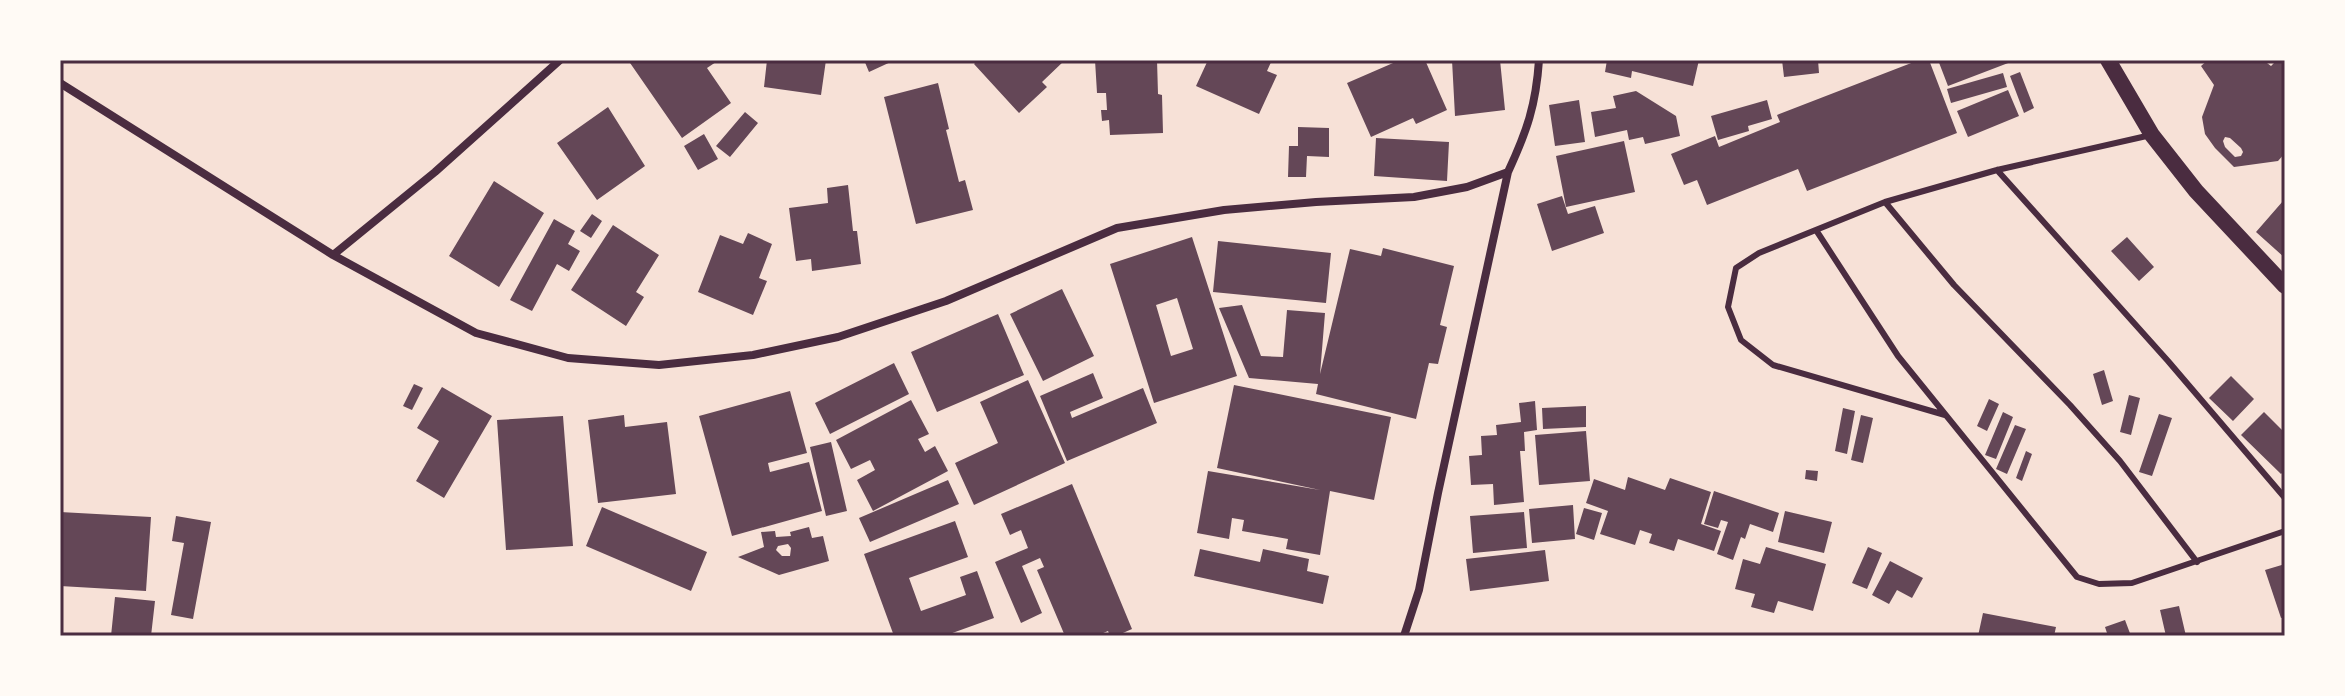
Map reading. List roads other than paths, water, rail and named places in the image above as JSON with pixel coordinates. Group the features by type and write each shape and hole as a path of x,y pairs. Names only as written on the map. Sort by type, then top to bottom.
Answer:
{"main road":[{"path":"2108,60 2152,135 2196,191 2285,286"}],"street":[{"path":"333,255 435,172 560,60"},
{"path":"1404,636 1419,590 1508,172 1526,135 1537,89 1539,60"},
{"path":"60,83 333,255 476,333 568,358 659,365 753,355 838,337 946,301 1117,228 1224,210 1414,197 1467,187 1508,172"}],"lane":[{"path":"1945,415 1773,365 1741,340 1728,307 1736,268 1759,253 1885,202 1997,170 2152,135"},
{"path":"1997,170 2285,498"},
{"path":"1885,202 1954,285 2120,461 2197,562"},
{"path":"1816,230 1898,356 2077,577 2099,584 2132,583 2285,531"}]}
